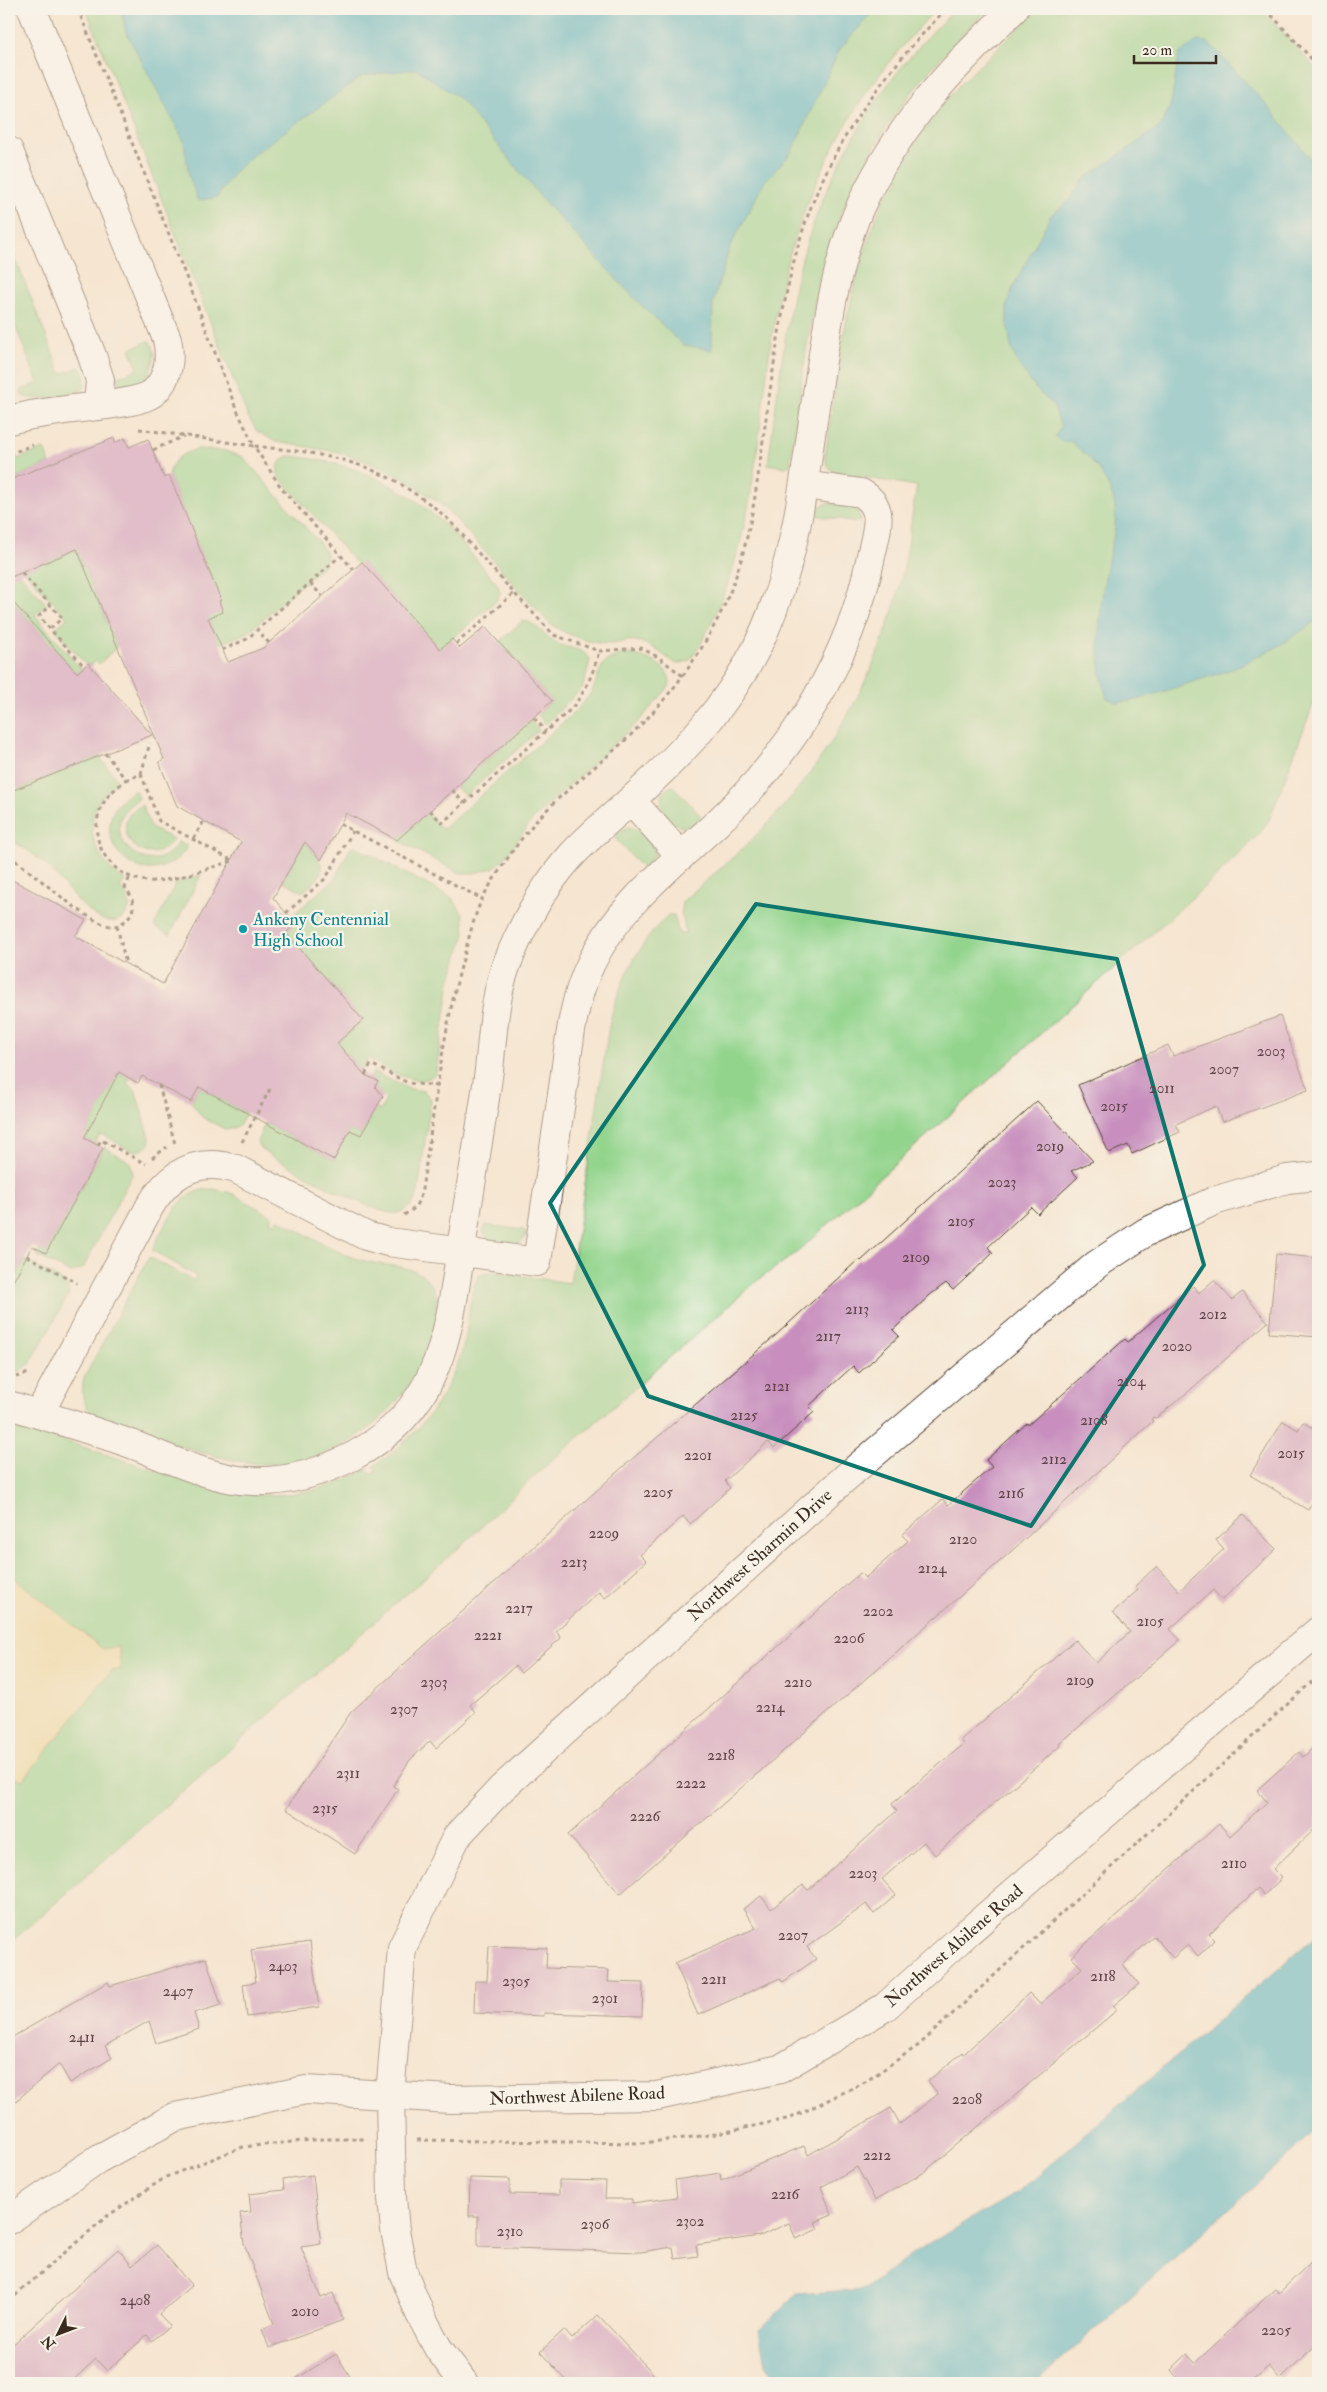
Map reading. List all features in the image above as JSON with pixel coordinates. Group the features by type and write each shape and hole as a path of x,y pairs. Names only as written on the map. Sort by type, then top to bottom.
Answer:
{"street":[{"path":"11,413 98,406 140,399 154,392 165,376 170,356 167,339 32,9"},
{"path":"9,1405 98,1432 208,1472 236,1479 267,1481 290,1479 339,1464 364,1450 406,1416 423,1392 436,1367 449,1326 485,1100 499,992 505,967 529,916 569,858 631,800 707,724 743,674 770,619 794,540 832,298 859,209 884,162 909,122 944,78 1014,9"},
{"path":"9,151 91,353 100,380 98,406"},
{"path":"39,1414 150,1206 168,1182 190,1169 216,1164 247,1174 332,1220 366,1236 388,1242 537,1262 575,1006 582,983 600,944 622,914 651,883 718,822 768,771 820,692 848,632 870,560 878,512 875,504 860,493 804,485"},
{"path":"631,800 681,856"},
{"name":"Northwest Sharmin Drive","path":"464,2383 438,2348 420,2314 403,2272 395,2230 390,2140 390,2096 402,1948 457,1836 501,1789 844,1478 1096,1265 1146,1232 1214,1201 1287,1179 1318,1176"},
{"name":"Northwest Abilene Road","path":"9,2220 98,2159 175,2117 306,2090 450,2099 657,2096 780,2069 885,2007 969,1931 1318,1631"}],"path":[{"path":"78,9 191,289 235,406 254,446 282,490 353,569"},
{"path":"397,1218 407,1214 419,1202 431,1135 436,1086 454,994 482,899 527,832 560,798 623,742 671,693 723,608 739,568 756,489 779,331 796,256 811,207 832,162 867,100 909,47 946,9"},
{"path":"1266,9 1318,66"},
{"path":"130,428 306,452 368,468 396,481 433,506 449,520 554,635 599,652 641,648 658,657 683,676"},
{"path":"153,450 186,436"},
{"path":"9,454 37,444"},
{"path":"222,650 247,639 340,556"},
{"path":"22,573 62,618 50,629"},
{"path":"310,583 322,596"},
{"path":"456,644 514,593"},
{"path":"51,605 39,616 84,666"},
{"path":"257,630 269,643"},
{"path":"430,810 442,823 571,709 584,694 592,677 599,652"},
{"path":"534,718 546,731"},
{"path":"141,774 126,780 105,801 97,822 98,840 106,857 118,870 130,877 147,881 164,880 233,861 159,821 141,774 150,742"},
{"path":"105,754 126,780"},
{"path":"452,790 464,803"},
{"path":"193,839 204,821"},
{"path":"340,824 482,899"},
{"path":"286,913 326,878 353,831"},
{"path":"9,856 86,915 105,925 117,926 128,919 133,901 125,887 130,877"},
{"path":"117,926 126,964"},
{"path":"365,1075 371,1064 408,1083 436,1086"},
{"path":"160,1085 175,1144"},
{"path":"236,1143 240,1146 271,1087"},
{"path":"98,1146 101,1140 146,1164"},
{"path":"142,1171 146,1164 160,1151 182,1142"},
{"path":"27,1256 80,1285 77,1291"},
{"path":"9,1378 27,1374 35,1368"},
{"path":"9,2301 106,2216 166,2177 243,2147 322,2138 643,2143 718,2134 791,2118 866,2082 919,2045 1318,1676"}],"highlighted area":[{"path":"756,904 1117,959 1204,1265 1031,1526 648,1396 550,1203"}],"green space":[{"path":"86,9 936,9 891,60 861,100 833,147 800,223 784,275 775,317 752,485 744,527 733,568 718,608 689,661 677,664 653,647 636,641 612,644 601,643 578,638 563,631 549,623 454,517 438,502 403,478 363,460 338,452 276,442 257,431 248,417"},
{"path":"956,9 989,9 964,33 919,83 898,110 863,167 835,230 818,287 807,346 790,465 785,467 768,464 794,291 804,251 818,212 834,174 876,102 900,69"},
{"path":"1039,9 1261,9 1318,71 1318,692 1269,820 1258,835 1222,871 796,1253 758,1280 531,1479 471,1537 9,1944 9,1423 216,1490 256,1495 275,1495 313,1490 350,1478 368,1469 371,1474 377,1471 374,1466 405,1441 432,1412 452,1378 459,1359 465,1340 474,1287 481,1274 494,1272 570,1283 609,1026 618,995 630,966 647,940 668,915 674,915 679,934 686,933 681,910 682,902 741,850 774,817 797,790 838,732 856,701 884,636 895,602 904,568 917,486 835,473 827,466 825,458 847,317 855,283 877,216 892,182 897,184 900,179 895,176 898,170 937,111 961,83"},
{"path":"9,242 61,374 80,367 85,373 84,388 79,391 64,396 44,398 28,398 21,393 22,390 38,383 9,310"},
{"path":"149,341 153,347 154,355 150,371 139,384 124,388 118,381 118,377 138,369 130,349"},
{"path":"44,449 50,463 9,480 9,462"},
{"path":"198,449 225,451 243,457 322,546 327,555 324,565 247,633 219,644 208,618 220,600 169,475 170,469 179,457 187,452"},
{"path":"289,456 323,461 356,470 389,484 418,502 450,531 498,585 500,593 497,600 440,649 362,562 358,565 279,477 277,470 279,464"},
{"path":"828,503 856,508 861,519 859,522 819,516 817,514 819,507"},
{"path":"77,549 117,647 99,664 96,661 91,666 88,663 86,665 55,629 67,618 23,569 49,561"},
{"path":"20,574 46,604 35,615 81,669 77,673 9,598 9,577"},
{"path":"523,621 532,624 556,643 580,650 590,660 583,687 546,724 538,715 552,701 499,642"},
{"path":"625,654 639,656 662,667 670,680 669,687 639,721 534,818 503,860 493,868 474,873 460,873 397,840 427,813 443,829 577,710 591,693 601,668 606,661"},
{"path":"531,721 539,730 465,796 456,787"},
{"path":"99,756 118,781 101,798 95,809 92,832 100,855 115,873 125,880 120,888 126,894 130,905 124,917 113,922 92,913 43,862 9,840 9,793"},
{"path":"673,786 700,815 699,819 689,826 682,827 676,824 663,808 662,795"},
{"path":"136,790 139,799 125,811 119,824 121,838 129,849 140,857 153,859 166,855 178,842 188,847 170,864 151,869 134,865 120,854 111,839 110,822 118,805"},
{"path":"142,805 151,828 173,839 163,850 152,853 141,851 132,844 127,835 126,824 130,814"},
{"path":"628,827 638,830 646,836 654,850 654,855 644,868 615,838 617,833"},
{"path":"305,842 317,857 322,868 318,878 303,892 283,881"},
{"path":"354,846 452,898 463,914 465,933 450,982 436,1072 430,1078 422,1080 402,1076 368,1058 361,1070 337,1043 363,1020 286,933 296,924 290,917 334,880 350,849"},
{"path":"201,875 170,935 154,926 176,883"},
{"path":"119,1072 130,1078 127,1084 135,1089 150,1138 149,1144 144,1149 138,1151 126,1148 103,1135 99,1136 95,1144 84,1138"},
{"path":"373,1072 407,1088 424,1091 431,1099 418,1192 410,1206 404,1211 395,1213 351,1199 270,1155 260,1148 257,1142 265,1123 334,1160 350,1130 361,1135 376,1108 380,1111 386,1099 375,1087 377,1081 371,1078"},
{"path":"199,1087 246,1113 239,1126 227,1130 203,1118 191,1102"},
{"path":"104,1147 130,1162 133,1173 83,1268 71,1273 37,1256 40,1250 46,1253"},
{"path":"214,1189 231,1193 272,1216 270,1221 275,1224 278,1219 324,1245 349,1256 416,1271 427,1279 433,1287 437,1306 435,1326 425,1354 413,1378 397,1401 378,1420 357,1437 333,1450 307,1459 281,1464 233,1460 193,1450 94,1415 85,1403 83,1393 84,1378 149,1257 194,1281 196,1276 152,1250 175,1209 183,1201 192,1194 202,1190"},
{"path":"486,1225 523,1230 526,1232 525,1238 522,1242 511,1244 488,1239 483,1231"},
{"path":"25,1260 66,1283 69,1294 30,1364 19,1371 9,1372 9,1289"}],"sand":[{"path":"9,1574 103,1649 118,1647 121,1669 111,1671 23,1780 9,1776"}],"water":[{"path":"121,9 875,9 840,49 791,153 765,181 730,247 713,302 712,350 683,345 637,301 543,200 460,99 417,69 362,76 258,151 236,170 217,197 198,201 189,176 184,141 126,32"},
{"path":"1197,41 1208,42 1267,105 1318,168 1318,620 1277,647 1230,670 1140,699 1118,703 1107,698 1100,666 1099,649 1102,599 1116,515 1113,498 1106,481 1090,459 1070,441 1061,442 1055,436 1061,427 1053,405 1036,389 1018,364 1011,347 1007,321 1007,305 1013,287 1051,215 1067,203 1084,179 1161,126 1171,104 1179,54"},
{"path":"1318,1934 1318,2127 1035,2383 779,2383 765,2365 759,2330 797,2294 865,2289 913,2253 1018,2192"}],"building":[{"name":"Ankeny Centennial High School","path":"114,438 115,443 125,438 129,447 148,439 164,478 169,475 221,600 219,601 223,612 208,618 228,662 263,648 362,562 440,649 452,639 460,648 485,627 552,701 397,840 346,813 321,860 305,842 273,898 296,924 286,933 363,1020 337,1043 365,1075 378,1081 375,1087 383,1096 361,1135 350,1130 334,1160 199,1087 191,1102 142,1076 138,1083 119,1072 84,1138 103,1148 46,1253 32,1246 9,1289 9,878 86,920 75,936 163,984 241,842 177,806 159,762 164,759 77,549 9,578 9,480"},
{"path":"9,598 77,673 88,663 152,735 9,792"},
{"path":"1280,1016 1308,1090 1222,1122 1216,1106 1176,1124 1180,1132 1132,1154 1128,1145 1109,1153 1078,1085 1168,1045 1173,1056"},
{"path":"1037,1101 1093,1161 1071,1171 1078,1177 1038,1214 1031,1207 988,1247 993,1253 953,1290 946,1283 930,1295 893,1330 899,1336 859,1373 853,1366 809,1406 814,1412 774,1448 768,1442 725,1481 730,1488 690,1524 683,1516 640,1555 646,1561 605,1598 599,1592 556,1631 561,1638 521,1673 515,1666 470,1705 476,1712 436,1748 430,1741 410,1760 393,1786 398,1789 355,1854 286,1809 351,1712 616,1473 776,1335 859,1259 861,1261"},
{"path":"1276,1254 1318,1258 1318,1337 1269,1333"},
{"path":"1214,1280 1232,1300 1242,1292 1268,1322 1189,1391 1156,1418 1153,1417 1151,1419 1153,1421 1015,1548 620,1894 568,1835 860,1573 865,1578 908,1541 902,1535 943,1499 948,1505 992,1467 986,1460 1027,1423 1028,1425 1125,1339 1128,1342 1193,1286 1199,1293"},
{"path":"1283,1421 1298,1430 1303,1422 1318,1432 1318,1493 1308,1510 1250,1475"},
{"path":"1243,1515 1276,1549 1222,1600 1213,1590 1170,1629 1180,1640 1059,1744 1060,1746 935,1855 924,1842 882,1879 896,1895 874,1914 866,1904 807,1947 816,1959 783,1982 780,1978 698,2015 675,1963 756,1928 743,1909 761,1896 771,1909 803,1885 808,1890 897,1811 892,1804 964,1744 961,1740 1075,1640 1096,1663 1130,1632 1113,1612 1138,1590 1135,1586 1157,1566 1179,1591 1224,1549 1216,1540"},
{"path":"1318,1743 1318,1826 1273,1869 1282,1878 1264,1895 1258,1888 1209,1934 1215,1940 1198,1956 1188,1945 1173,1958 1154,1936 1123,1965 1139,1984 1113,2006 1117,2010 923,2173 875,2200 857,2167 821,2187 832,2215 815,2222 818,2229 796,2239 789,2223 760,2236 696,2245 698,2256 675,2259 673,2247 641,2252 478,2247 478,2216 469,2216 470,2178 510,2179 510,2194 559,2195 559,2180 606,2181 605,2199 632,2199 632,2203 677,2197 675,2180 720,2173 721,2180 804,2146 808,2155 891,2108 900,2124 938,2094 928,2081 963,2052 964,2054 1029,1993 1040,2004 1082,1968 1071,1957 1219,1824 1230,1836 1267,1802 1257,1790 1299,1752 1303,1757"},
{"path":"310,1942 319,2007 247,2017 243,1984 256,1982 251,1950"},
{"path":"489,1946 547,1948 546,1968 609,1970 608,1982 643,1983 642,2016 544,2013 544,2016 474,2013 475,1981 487,1981"},
{"path":"206,1958 221,2005 194,2013 199,2029 156,2043 149,2021 105,2046 112,2058 70,2083 59,2064 9,2107 9,2039 108,1982 110,1986"},
{"path":"313,2175 321,2244 301,2247 321,2298 333,2293 343,2320 269,2348 262,2329 274,2324 244,2244 240,2213 251,2212 249,2194 284,2190 283,2179"},
{"path":"157,2245 192,2286 159,2314 170,2326 152,2341 147,2335 107,2371 96,2359 70,2383 9,2383 9,2348 118,2249 132,2266"},
{"path":"1318,2255 1318,2343 1280,2379 1269,2366 1250,2383 1173,2383 1178,2379 1171,2370 1187,2354 1195,2363 1275,2289 1279,2293"},
{"path":"598,2315 662,2383 569,2383 540,2352 564,2330 572,2339"},
{"path":"336,2354 354,2383 289,2383"}],"place":[{"name":"Ankeny Centennial High School","path":"243,929"}]}
